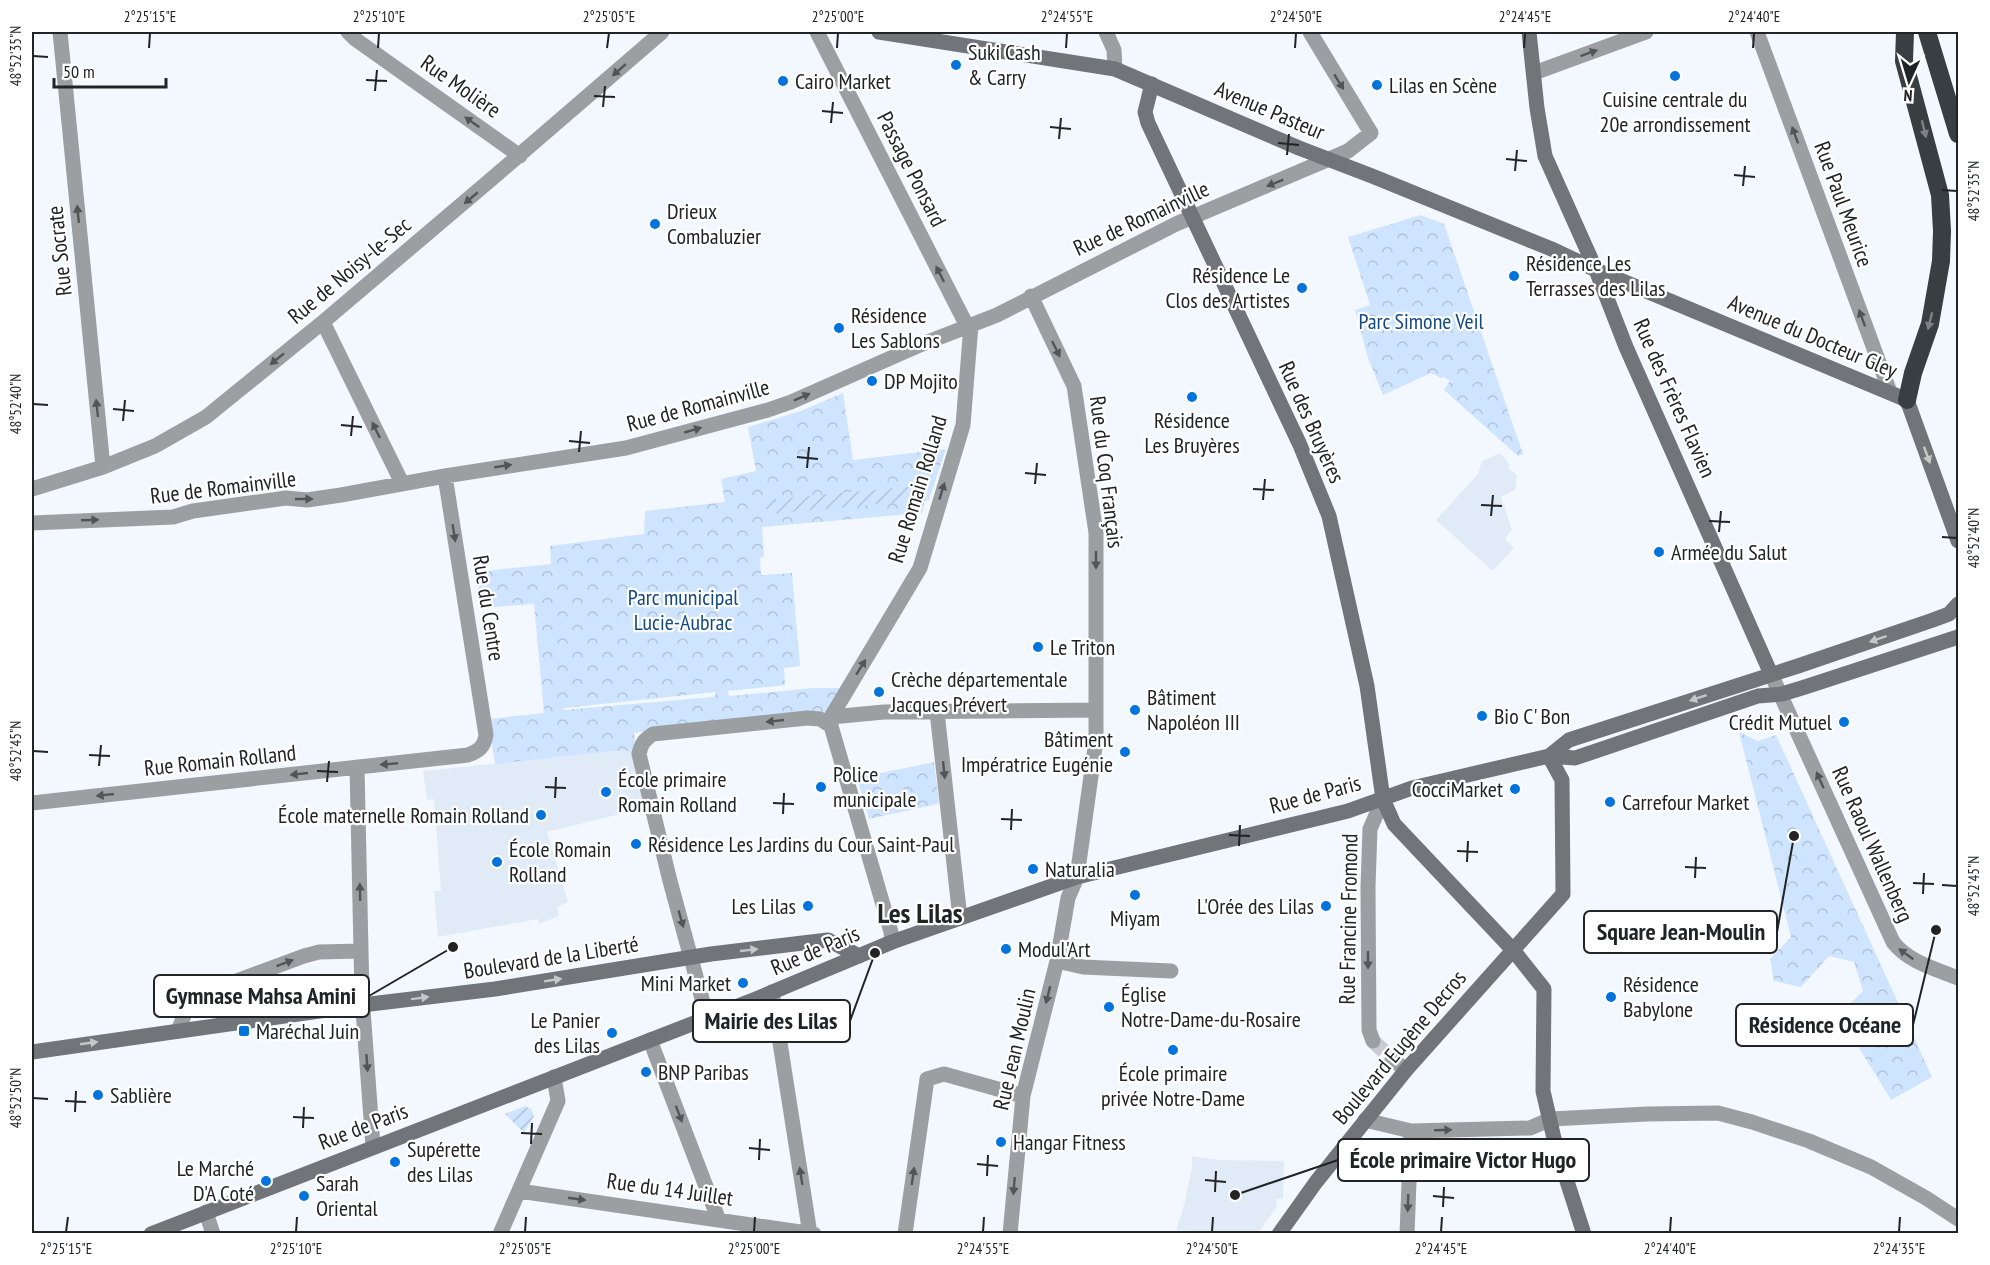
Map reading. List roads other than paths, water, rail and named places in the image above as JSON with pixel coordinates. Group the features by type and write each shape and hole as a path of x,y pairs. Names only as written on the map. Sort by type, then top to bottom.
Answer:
{"highway":[{"path":"1905,32 1904,61 1940,195 1942,231 1941,261 1930,324 1913,373 1907,400"},
{"path":"1927,32 1959,134"}],"main road":[{"name":"Avenue Pasteur","path":"879,32 1115,69 1328,159 1554,250 1596,270"},
{"name":"Rue des Frères Flavien","path":"1529,32 1545,156 1596,270 1626,347 1771,674"},
{"name":"Rue des Bruyères","path":"1152,84 1145,112 1191,217 1300,445 1329,516 1367,686 1383,799 1394,824 1513,950 1544,989 1544,1091 1556,1147 1584,1233"},
{"name":"Avenue du Docteur Gley","path":"1596,270 1907,400 1959,541"},
{"name":"Rue de Paris","path":"1549,756 1569,740 1933,620 1949,614 1959,604"},
{"name":"Rue de Paris","path":"151,1233 170,1229 206,1212 772,992 892,942 1077,877 1348,811 1412,788 1549,756 1575,758 1758,696 1782,694 1959,637"},
{"name":"Boulevard Eugène Decros","path":"1279,1233 1316,1182 1406,1070 1563,894 1562,780 1549,756"},
{"name":"Boulevard de la Liberté","path":"32,1052 362,1005 495,989 692,957 828,940 860,956"}],"street":[{"name":"Rue Socrate","path":"60,32 103,467"},
{"name":"Rue Molière","path":"348,32 520,156"},
{"name":"Rue de Noisy-le-Sec","path":"32,489 103,467 155,446 206,417 520,156 662,32"},
{"name":"Passage Ponsard","path":"817,32 969,325"},
{"path":"1106,32 1114,50 1115,69"},
{"name":"Rue de Romainville","path":"32,523 173,517 286,498 307,500 626,448 791,402 997,315 1191,217 1348,151 1371,134 1310,32"},
{"path":"1534,73 1646,32"},
{"name":"Rue Paul Meurice","path":"1757,32 1890,392"},
{"name":"Rue du Coq Français","path":"1031,296 1074,386 1096,533 1096,740 1077,877"},
{"path":"323,322 402,483"},
{"name":"Rue Romain Rolland","path":"831,721 920,568 963,425 969,325"},
{"name":"Rue du Centre","path":"445,476 486,735 482,747"},
{"name":"Rue Raoul Wallenberg","path":"1771,674 1893,942 1912,959 1959,978"},
{"path":"707,1017 639,754 644,740 653,734 807,718 831,721 884,712 1096,710"},
{"path":"937,712 960,918"},
{"path":"831,721 892,942"},
{"name":"Rue Romain Rolland","path":"32,803 468,755 482,747"},
{"path":"357,767 362,1005 373,1146"},
{"name":"Rue Francine Fromond","path":"1374,1041 1370,1030 1368,887 1370,829 1383,799"},
{"name":"Rue Jean Moulin","path":"1010,1233 1023,1096 1057,961 1068,898 1077,877"},
{"path":"178,1031 191,998 304,956 319,952 361,951"},
{"path":"1057,961 1083,967 1171,971"},
{"path":"772,992 812,1233"},
{"path":"650,1040 718,1218"},
{"path":"1392,1059 1406,1070"},
{"path":"905,1233 927,1079 944,1074 1023,1096"},
{"path":"500,1233 558,1101 554,1077"},
{"path":"1365,1120 1411,1131 1530,1128 1551,1119 1718,1113 1809,1141 1871,1167 1959,1219"},
{"path":"1407,1233 1411,1131"},
{"name":"Rue du 14 Juillet","path":"519,1191 812,1233"},
{"path":"206,1212 213,1233"}],"tunnel":[{"path":"1373,1041 1392,1059"}],"place":[{"name":"Suki Cash & Carry","path":"956,65"},
{"name":"Cuisine centrale du 20e arrondissement","path":"1675,76"},
{"name":"Cairo Market","path":"783,81"},
{"name":"Lilas en Scène","path":"1377,85"},
{"name":"Drieux Combaluzier","path":"655,224"},
{"name":"Résidence Les Terrasses des Lilas","path":"1514,276"},
{"name":"Résidence Le Clos des Artistes","path":"1302,288"},
{"name":"Résidence Les Sablons","path":"839,328"},
{"name":"DP Mojito","path":"872,381"},
{"name":"Résidence Les Bruyères","path":"1192,397"},
{"name":"Armée du Salut","path":"1659,552"},
{"name":"Le Triton","path":"1038,647"},
{"name":"Crèche départementale Jacques Prévert","path":"879,692"},
{"name":"Bâtiment Napoléon III","path":"1135,710"},
{"name":"Bio C' Bon","path":"1482,716"},
{"name":"Crédit Mutuel","path":"1844,722"},
{"name":"Bâtiment Impératrice Eugénie","path":"1125,752"},
{"name":"Police municipale","path":"821,787"},
{"name":"CocciMarket","path":"1515,789"},
{"name":"École primaire Romain Rolland","path":"606,792"},
{"name":"Carrefour Market","path":"1610,802"},
{"name":"École maternelle Romain Rolland","path":"541,815"},
{"name":"Square Jean-Moulin","path":"1794,836"},
{"name":"Résidence Les Jardins du Cour Saint-Paul","path":"636,844"},
{"name":"École Romain Rolland","path":"497,862"},
{"name":"Naturalia","path":"1033,869"},
{"name":"Miyam","path":"1135,895"},
{"name":"Les Lilas","path":"808,906"},
{"name":"L'Orée des Lilas","path":"1326,906"},
{"name":"Résidence Océane","path":"1936,930"},
{"name":"Gymnase Mahsa Amini","path":"453,947"},
{"name":"Modul'Art","path":"1006,949"},
{"name":"Mairie des Lilas","path":"875,953"},
{"name":"Mini Market","path":"743,983"},
{"name":"Résidence Babylone","path":"1611,997"},
{"name":"Église Notre-Dame-du-Rosaire","path":"1109,1007"},
{"name":"Maréchal Juin","path":"244,1031"},
{"name":"Le Panier des Lilas","path":"612,1033"},
{"name":"École primaire privée Notre-Dame","path":"1173,1050"},
{"name":"BNP Paribas","path":"646,1072"},
{"name":"Sablière","path":"98,1095"},
{"name":"Hangar Fitness","path":"1001,1142"},
{"name":"Supérette des Lilas","path":"395,1162"},
{"name":"Le Marché D'A Coté","path":"266,1181"},
{"name":"École primaire Victor Hugo","path":"1235,1195"},
{"name":"Sarah Oriental","path":"304,1196"}],"district":[{"name":"Les Lilas","path":"920,913"}],"park label":[{"name":"Parc Simone Veil","path":"1421,321"},
{"name":"Parc municipal Lucie-Aubrac","path":"683,610"}]}
